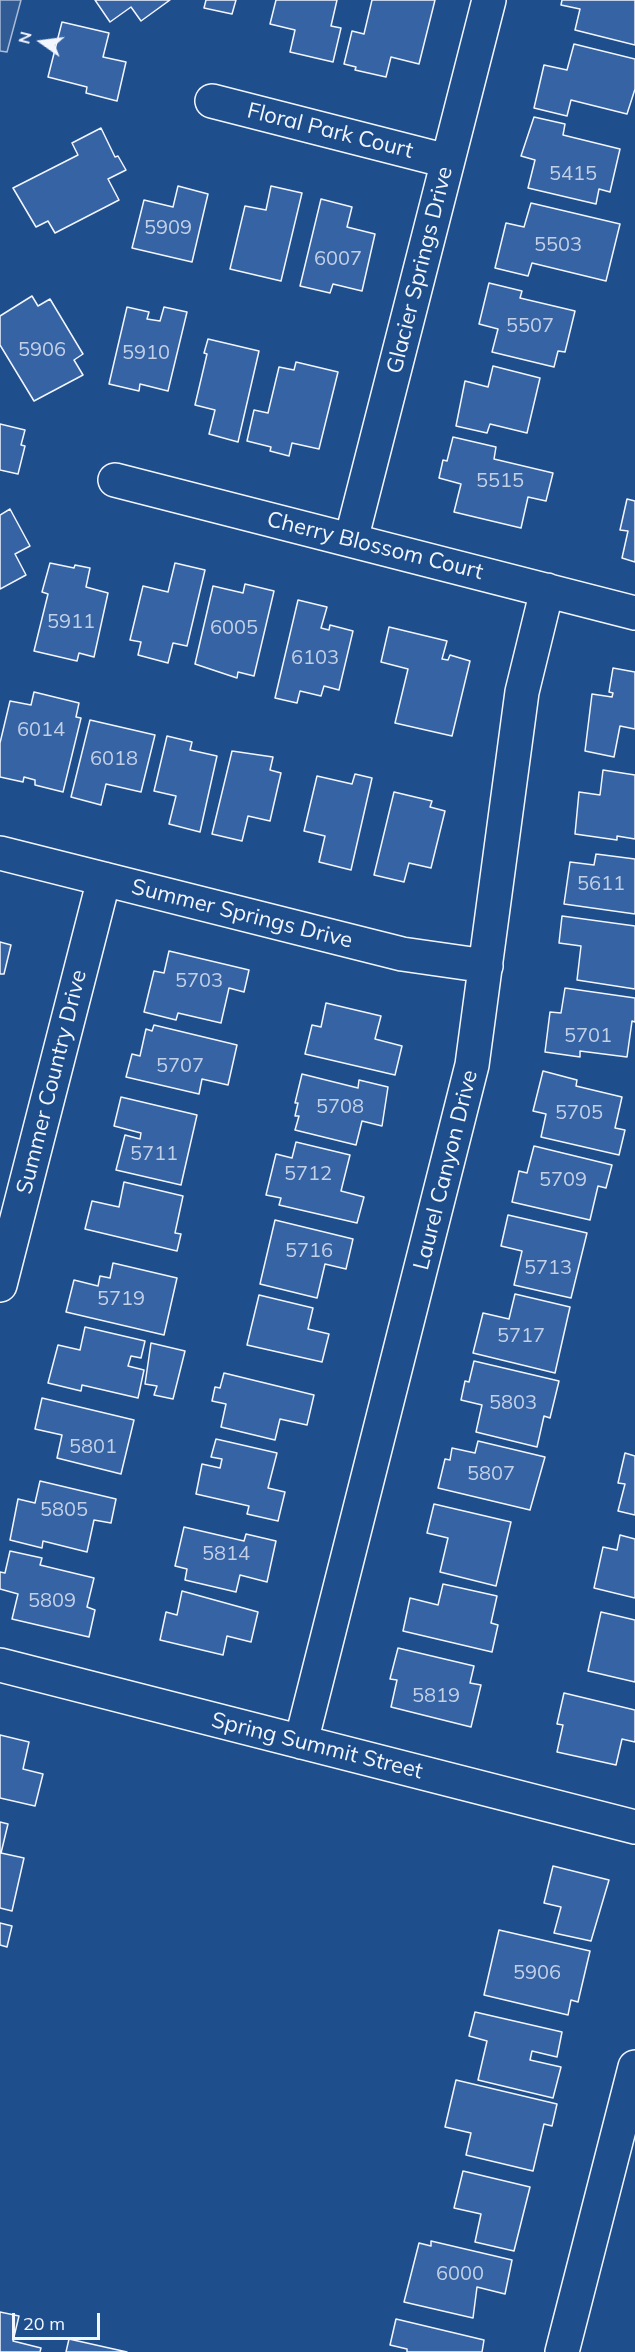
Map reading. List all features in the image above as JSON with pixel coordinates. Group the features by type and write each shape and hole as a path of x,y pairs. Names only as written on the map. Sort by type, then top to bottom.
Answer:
{"street":[{"name":"Glacier Springs Drive","path":"351,540 489,0"},
{"name":"Floral Park Court","path":"212,101 447,161"},
{"name":"Cherry Blossom Court","path":"116,480 635,613"},
{"name":"Laurel Canyon Drive","path":"301,1742 462,1112 472,1065 522,692 547,590"},
{"name":"Summer Springs Drive","path":"0,852 402,954 486,966"},
{"name":"Summer Country Drive","path":"0,1285 104,879"},
{"name":"Spring Summit Street","path":"0,1665 635,1827"},
{"path":"562,2352 635,2067"}],"shaded area":[{"path":"0,0 21,0 7,52 0,51"}],"building":[{"path":"95,0 170,0 141,21 131,7 110,22"},
{"path":"206,0 236,0 232,14 204,8"},
{"path":"276,0 337,0 331,26 341,28 333,62 290,52 295,30 270,24"},
{"path":"372,0 435,0 419,64 391,57 386,77 355,70 356,67 344,64 352,31 364,34"},
{"path":"562,0 635,0 635,45 575,30 580,9 561,5"},
{"path":"62,22 109,33 103,57 126,62 117,101 86,93 87,87 48,77"},
{"path":"574,44 635,59 635,89 627,114 571,100 567,116 534,108 544,65 567,70"},
{"path":"534,117 565,124 563,135 620,149 610,192 599,189 596,204 528,188 535,160 521,156"},
{"path":"101,128 115,157 118,156 126,170 108,179 119,200 55,233 48,221 36,227 13,188 78,155 72,143"},
{"path":"178,186 208,194 192,262 132,248 144,200 173,207"},
{"path":"271,186 302,193 281,281 230,269 245,206 266,210"},
{"path":"321,199 352,207 347,227 375,234 362,291 333,284 330,293 300,286"},
{"path":"531,203 620,224 606,281 532,263 528,276 495,268 506,223 524,227"},
{"path":"489,283 522,291 520,298 575,311 565,352 558,351 554,367 492,352 498,329 479,324"},
{"path":"32,296 38,306 50,299 83,354 74,360 83,375 34,401 0,345 0,316"},
{"path":"127,307 149,312 147,319 160,321 164,307 187,312 168,391 140,384 139,391 109,384"},
{"path":"208,339 259,351 238,442 209,434 215,410 195,405 207,354 204,353"},
{"path":"296,362 338,372 319,449 292,443 289,456 270,451 271,447 247,441 254,410 268,413 279,367 294,370"},
{"path":"493,366 540,378 527,433 490,424 487,433 456,426 465,381 488,387"},
{"path":"0,424 25,430 21,445 25,446 18,474 0,470"},
{"path":"453,437 496,447 494,459 553,473 546,501 528,497 521,528 454,512 461,484 439,478 443,460 447,461"},
{"path":"627,499 635,501 635,562 622,558 628,531 620,530"},
{"path":"10,509 30,546 15,554 26,575 0,589 0,515"},
{"path":"50,563 74,568 75,565 90,568 86,587 108,593 94,657 79,653 77,661 34,651 48,594 42,592"},
{"path":"175,563 205,570 187,646 173,643 168,663 138,655 141,642 130,640 143,586 168,592"},
{"path":"245,584 274,591 254,676 238,672 237,678 195,664 213,586 243,593"},
{"path":"298,600 327,607 321,628 329,630 330,625 353,631 339,690 324,686 321,696 300,691 297,703 275,698"},
{"path":"389,627 447,641 442,659 448,660 450,655 470,661 452,736 395,723 408,669 381,662"},
{"path":"613,668 635,672 635,729 620,726 614,757 585,751 592,694 612,697 613,693 609,692"},
{"path":"34,692 79,703 76,717 81,718 63,792 35,785 35,780 24,777 23,782 0,777 0,743 10,701 31,705"},
{"path":"90,720 155,735 141,792 106,784 101,805 71,797"},
{"path":"167,736 192,742 190,750 217,756 200,832 169,824 176,796 154,791"},
{"path":"232,751 273,757 270,770 281,773 270,821 248,816 242,841 212,834"},
{"path":"603,770 635,775 635,839 617,836 617,840 575,834 579,792 600,795"},
{"path":"355,774 372,778 351,870 319,862 325,836 304,831 317,776 352,784"},
{"path":"394,792 432,801 430,807 445,811 431,868 409,863 404,882 374,875"},
{"path":"596,854 635,859 635,914 564,904 570,862 594,865"},
{"path":"562,916 635,926 635,989 577,980 581,946 559,943"},
{"path":"0,942 11,945 4,974 0,974"},
{"path":"169,951 249,970 244,992 229,988 221,1023 178,1013 176,1020 144,1012 154,971 164,973"},
{"path":"565,988 635,998 635,1022 632,1021 627,1057 580,1051 580,1057 545,1052 550,1012 561,1013"},
{"path":"326,1003 381,1016 375,1039 402,1046 395,1075 305,1054 312,1025 321,1027"},
{"path":"154,1025 237,1045 228,1085 202,1079 199,1094 126,1077 132,1054 140,1056 146,1029 152,1031"},
{"path":"543,1071 577,1080 576,1086 622,1097 615,1128 625,1130 619,1155 541,1137 546,1114 533,1111"},
{"path":"302,1074 358,1088 359,1080 388,1087 382,1126 362,1121 356,1145 295,1130 299,1116 295,1116 298,1103 295,1103"},
{"path":"121,1097 197,1115 181,1185 116,1170 125,1135 140,1139 141,1133 114,1126"},
{"path":"296,1142 350,1155 341,1191 364,1197 357,1223 279,1205 281,1198 266,1195 276,1154 292,1158"},
{"path":"534,1146 612,1165 606,1188 598,1186 590,1220 512,1202 519,1171 527,1173"},
{"path":"124,1182 183,1196 175,1233 181,1234 177,1251 85,1229 92,1201 119,1207"},
{"path":"508,1215 587,1233 571,1298 514,1285 522,1251 501,1246"},
{"path":"275,1220 353,1239 346,1269 325,1264 317,1298 260,1284"},
{"path":"113,1263 177,1278 164,1335 66,1312 74,1280 98,1286 100,1276 110,1278"},
{"path":"515,1294 570,1307 555,1373 473,1353 483,1313 509,1319"},
{"path":"259,1295 313,1308 308,1329 329,1334 322,1362 247,1345"},
{"path":"85,1327 145,1341 141,1358 131,1356 128,1366 144,1370 138,1398 82,1385 81,1391 48,1383 58,1345 80,1350"},
{"path":"151,1343 185,1351 173,1399 154,1395 157,1386 145,1384"},
{"path":"474,1361 559,1381 550,1418 544,1416 537,1447 476,1432 482,1405 461,1400 465,1381 469,1382"},
{"path":"224,1373 314,1395 307,1425 280,1419 275,1440 221,1427 226,1404 212,1401 215,1387 220,1388"},
{"path":"42,1398 134,1420 121,1474 57,1458 62,1435 35,1429"},
{"path":"216,1439 277,1453 268,1488 285,1492 278,1521 247,1514 249,1506 196,1494 202,1464 220,1468 222,1459 211,1457"},
{"path":"478,1441 545,1457 530,1510 438,1488 445,1459 450,1460 452,1448 475,1453"},
{"path":"625,1453 635,1456 635,1515 618,1511 625,1484 618,1483"},
{"path":"40,1481 116,1499 111,1523 94,1520 87,1552 43,1541 42,1548 10,1540 18,1499 35,1503"},
{"path":"434,1504 511,1522 496,1586 440,1572 448,1538 427,1533"},
{"path":"184,1527 244,1541 246,1534 276,1541 267,1582 240,1575 236,1592 185,1580 187,1569 175,1566"},
{"path":"620,1535 635,1539 635,1598 594,1588 603,1547 617,1550"},
{"path":"10,1551 42,1558 40,1565 94,1578 87,1607 95,1610 89,1637 12,1619 18,1594 0,1589 0,1572 5,1573"},
{"path":"443,1584 497,1596 491,1623 498,1625 492,1652 403,1631 410,1598 438,1605"},
{"path":"182,1591 258,1612 251,1642 227,1636 223,1655 160,1640 166,1612 177,1615"},
{"path":"601,1612 635,1620 635,1682 588,1671"},
{"path":"398,1648 474,1666 470,1683 481,1685 471,1727 391,1707 397,1680 390,1679"},
{"path":"564,1693 635,1710 635,1742 622,1739 616,1765 557,1752 563,1725 557,1724"},
{"path":"0,1735 29,1742 23,1769 43,1774 35,1806 0,1798"},
{"path":"0,1822 8,1824 1,1853 24,1858 12,1911 0,1908"},
{"path":"553,1866 609,1880 591,1941 554,1933 561,1907 544,1903"},
{"path":"0,1923 12,1926 7,1947 0,1945"},
{"path":"499,1930 590,1951 578,2002 571,2000 568,2015 484,1995"},
{"path":"475,2012 562,2032 557,2057 532,2051 530,2060 561,2067 553,2098 478,2080 487,2041 469,2036"},
{"path":"456,2080 557,2104 552,2126 544,2124 533,2171 466,2155 471,2133 445,2127"},
{"path":"463,2171 530,2187 514,2251 475,2242 481,2214 454,2208"},
{"path":"431,2241 512,2260 505,2294 477,2287 473,2318 404,2302 419,2243 431,2246"},
{"path":"0,2312 19,2316 13,2341 41,2348 40,2352 0,2352"},
{"path":"396,2319 484,2340 482,2352 407,2352 407,2349 390,2345"},
{"path":"69,2339 127,2352 66,2352"}]}
